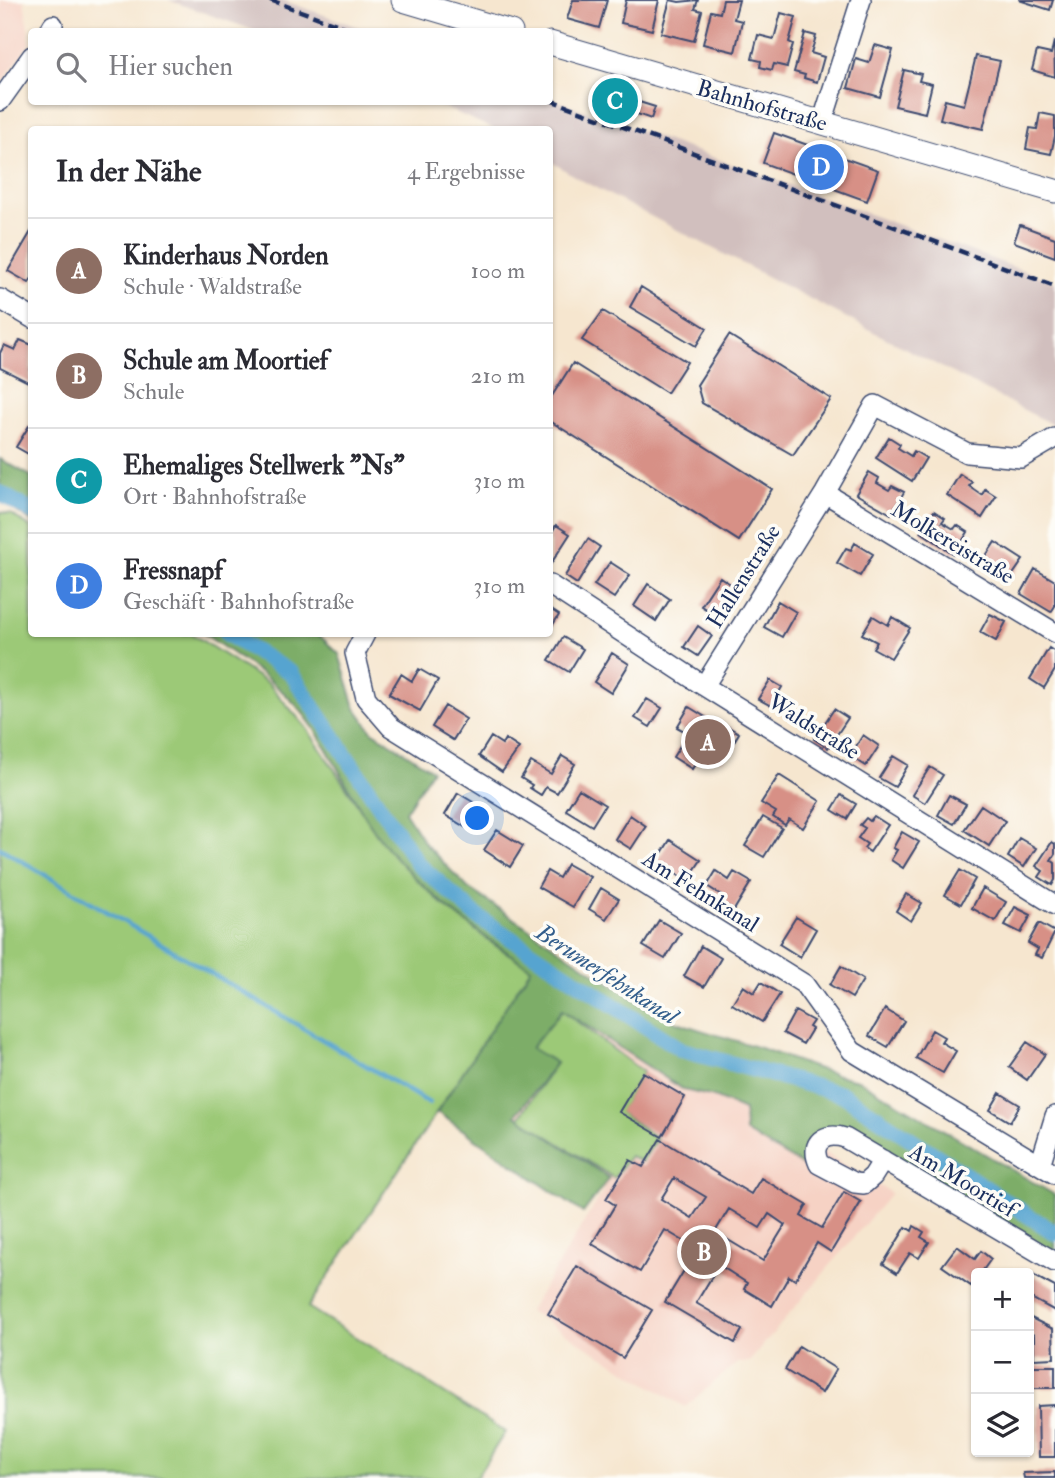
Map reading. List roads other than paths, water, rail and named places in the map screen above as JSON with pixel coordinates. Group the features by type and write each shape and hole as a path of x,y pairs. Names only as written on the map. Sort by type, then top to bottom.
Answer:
{"main road":[{"path":"403,0 498,28"},
{"name":"Bahnhofstraße","path":"553,44 1055,191"}],"street":[{"path":"822,123 861,0"},
{"path":"0,101 28,62"},
{"path":"0,299 28,315"},
{"name":"Hallenstraße","path":"704,686 825,493 875,405 967,453 1021,458 1055,438"},
{"name":"Molkereistraße","path":"825,493 1055,633"},
{"name":"Waldstraße","path":"553,587 704,686 1055,905"},
{"name":"Am Fehnkanal","path":"363,637 355,653 366,698 391,727 804,984 852,1051 1047,1170"},
{"path":"1047,1170 1055,1116"},
{"name":"Am Moortief","path":"883,1160 1055,1262"}],"waterway":[{"name":"Berumerfehnkanal","path":"0,493 28,510"},
{"name":"Berumerfehnkanal","path":"232,637 291,673 418,864 478,917 682,1050 842,1094 1055,1233"},
{"path":"0,848 429,1103"}],"railway":[{"path":"270,0 347,28"},
{"path":"553,101 1055,286"}],"place":[{"name":"Ehemaliges Stellwerk \"Ns\"","path":"615,101"},
{"name":"Fressnapf","path":"821,167"},
{"name":"Kinderhaus Norden","path":"708,742"},
{"name":"Schule am Moortief","path":"704,1252"}]}
